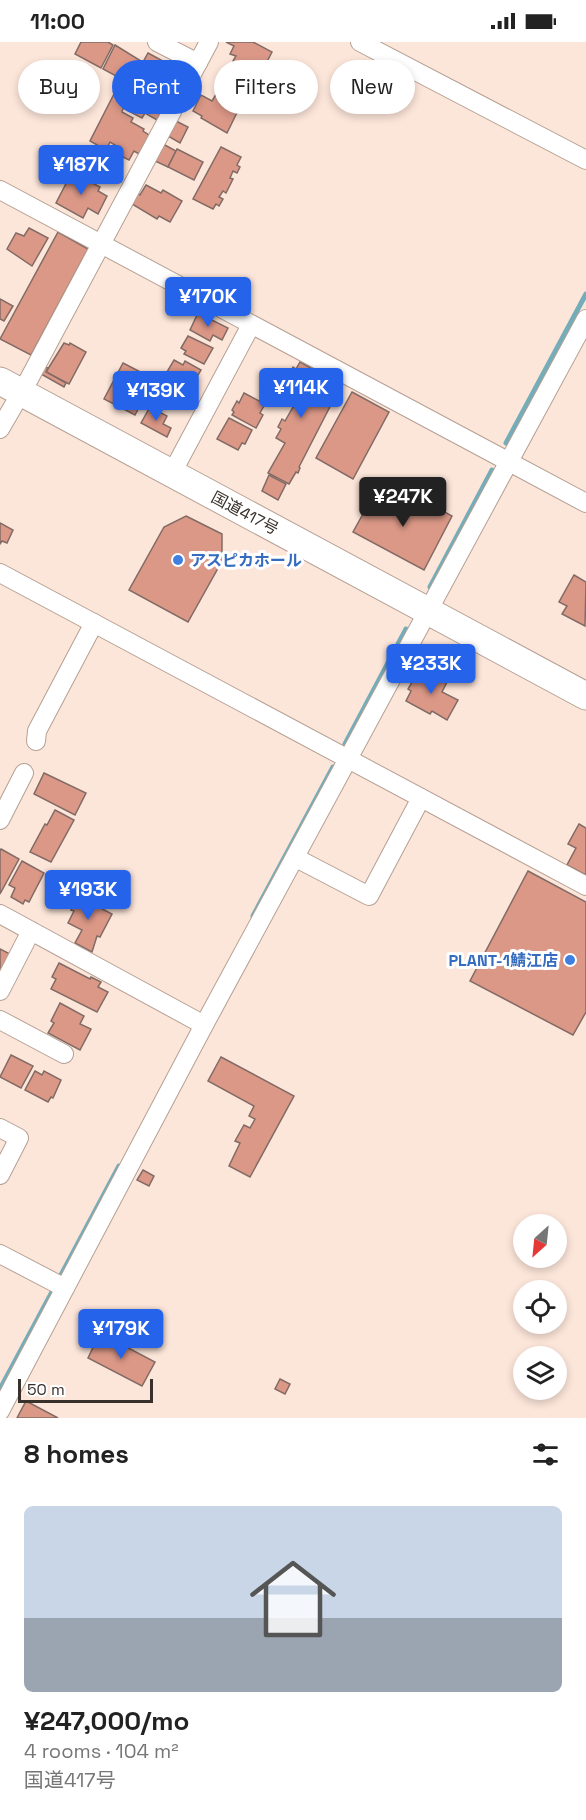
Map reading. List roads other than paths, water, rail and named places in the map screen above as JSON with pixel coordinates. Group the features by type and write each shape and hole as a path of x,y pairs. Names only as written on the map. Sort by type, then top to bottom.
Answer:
{"highway":[{"name":"国道417号","path":"10,386 586,696"}],"street":[{"path":"157,42 192,60"},
{"path":"200,60 209,42"},
{"path":"360,42 586,160"},
{"path":"0,429 10,386 29,379 171,114"},
{"path":"0,190 586,503"},
{"path":"0,1411 204,1025 350,759 586,319"},
{"path":"172,473 251,325"},
{"path":"0,573 586,886"},
{"path":"36,741 37,730 94,623"},
{"path":"0,820 24,773"},
{"path":"296,858 369,896 421,798"},
{"path":"0,914 204,1025"},
{"path":"0,991 31,931"},
{"path":"0,1020 64,1054"},
{"path":"0,1128 20,1138 0,1175"},
{"path":"0,1254 65,1288"}],"waterway":[{"path":"506,443 586,294"},
{"path":"430,587 492,470"},
{"path":"345,744 406,629"},
{"path":"253,916 333,767"},
{"path":"61,1275 119,1166"},
{"path":"0,1389 52,1292"}],"place":[{"name":"アスピカホール","path":"178,560"},
{"name":"PLANT-1鯖江店","path":"570,960"}]}
